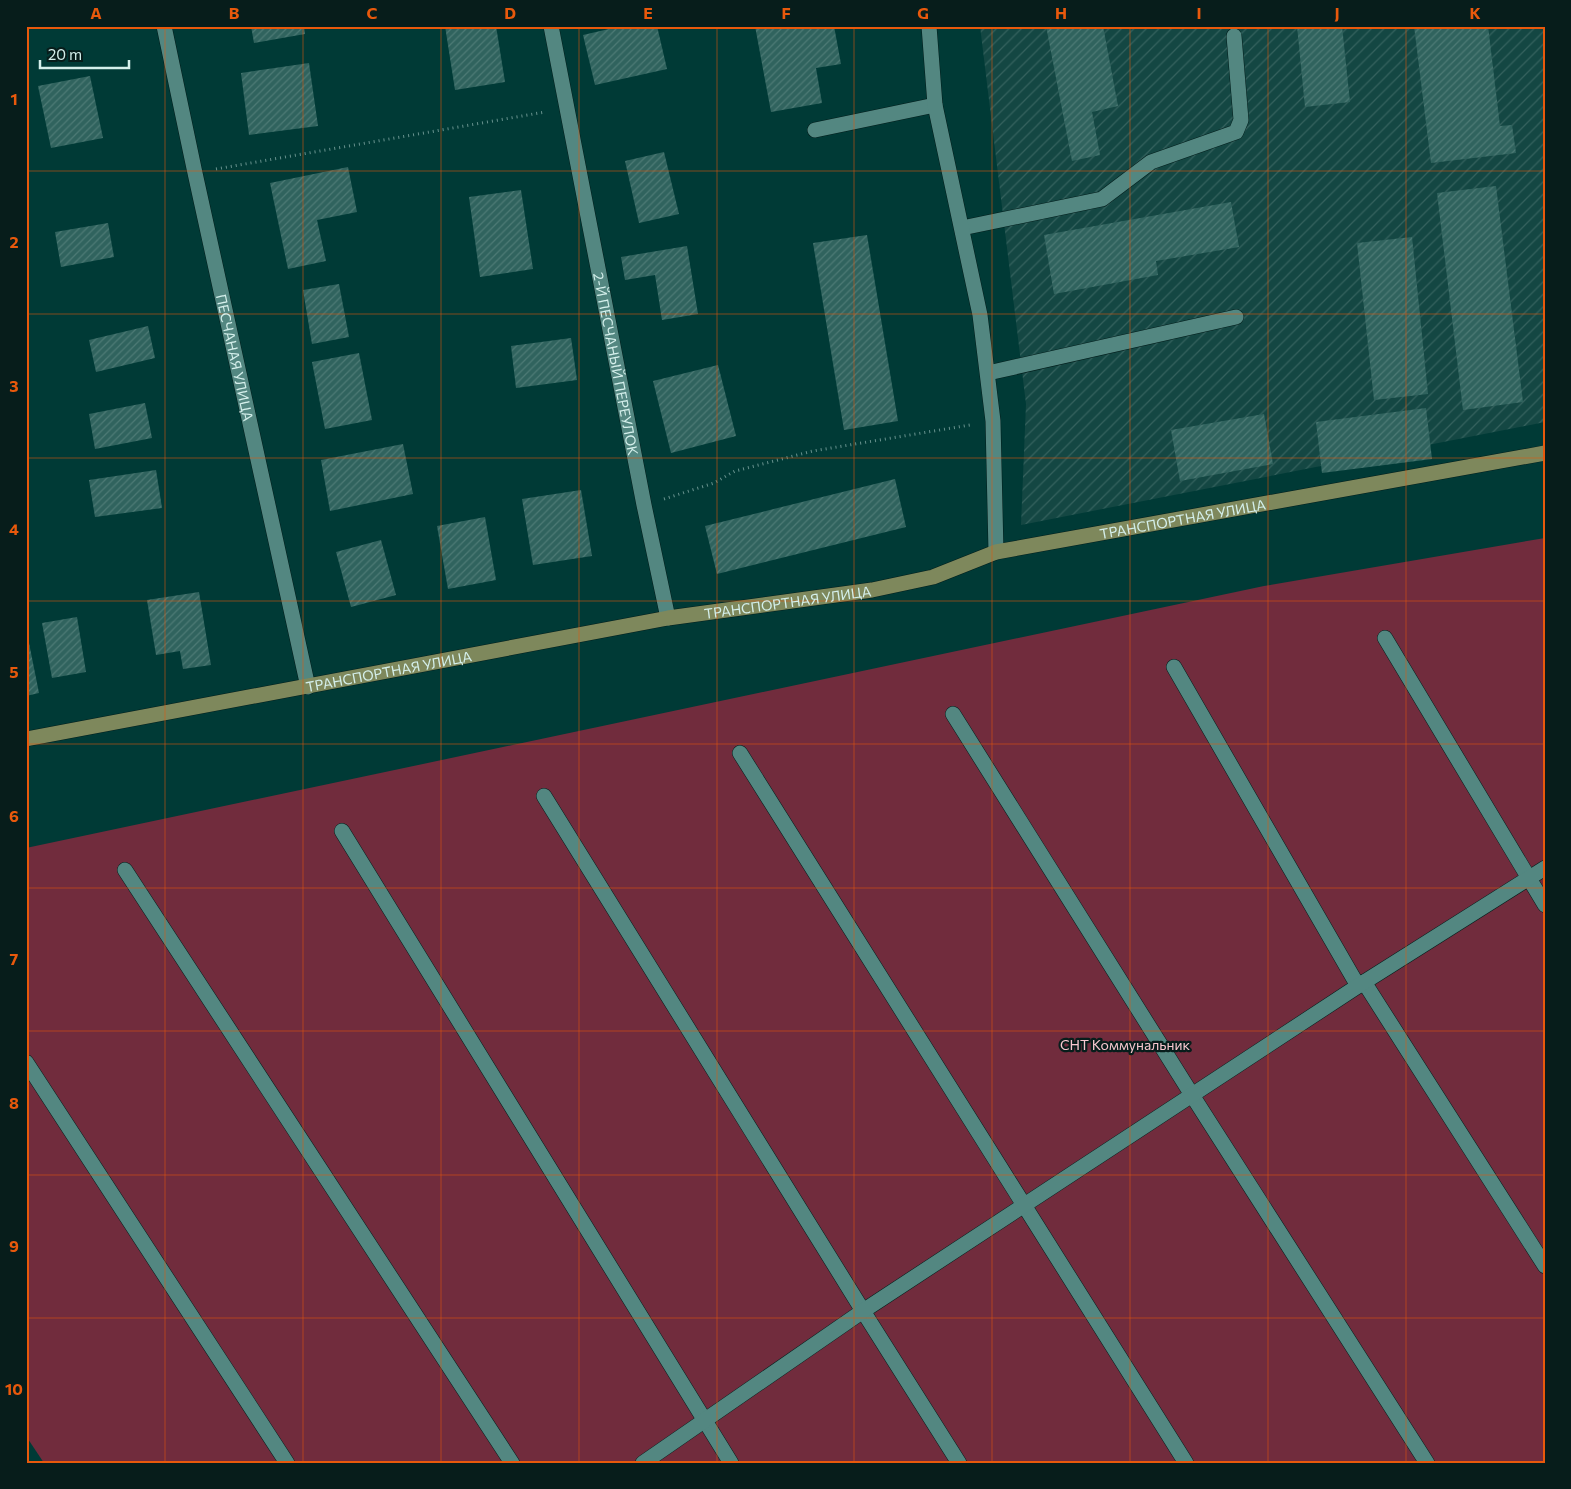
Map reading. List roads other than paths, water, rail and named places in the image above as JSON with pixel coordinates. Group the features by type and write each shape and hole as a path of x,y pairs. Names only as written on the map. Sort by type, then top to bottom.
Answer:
{"street":[{"name":"ПЕСЧАНАЯ УЛИЦА","path":"164,26 308,687"},
{"name":"2-Й ПЕСЧАНЫЙ ПЕРЕУЛОК","path":"551,26 644,505 668,618"},
{"path":"929,26 936,105 980,315 988,373 993,421 996,552"},
{"path":"962,228 1102,198 1151,162 1236,132 1241,120 1234,36"},
{"path":"815,130 936,105"},
{"path":"988,373 1236,317"},
{"name":"ТРАНСПОРТНАЯ УЛИЦА","path":"26,739 668,618 872,590 933,577 996,552 1545,453"},
{"path":"1384,638 1545,905"},
{"path":"1174,667 1361,984 1545,1266"},
{"path":"953,714 1192,1095 1427,1463"},
{"path":"740,753 1186,1463"},
{"path":"544,796 959,1463"},
{"path":"342,831 731,1463"},
{"path":"643,1463 863,1311 1361,984 1545,868"},
{"path":"125,870 512,1463"},
{"path":"26,1062 287,1463"}],"park label":[{"name":"СНТ Коммунальник","path":"1125,1044"}]}
